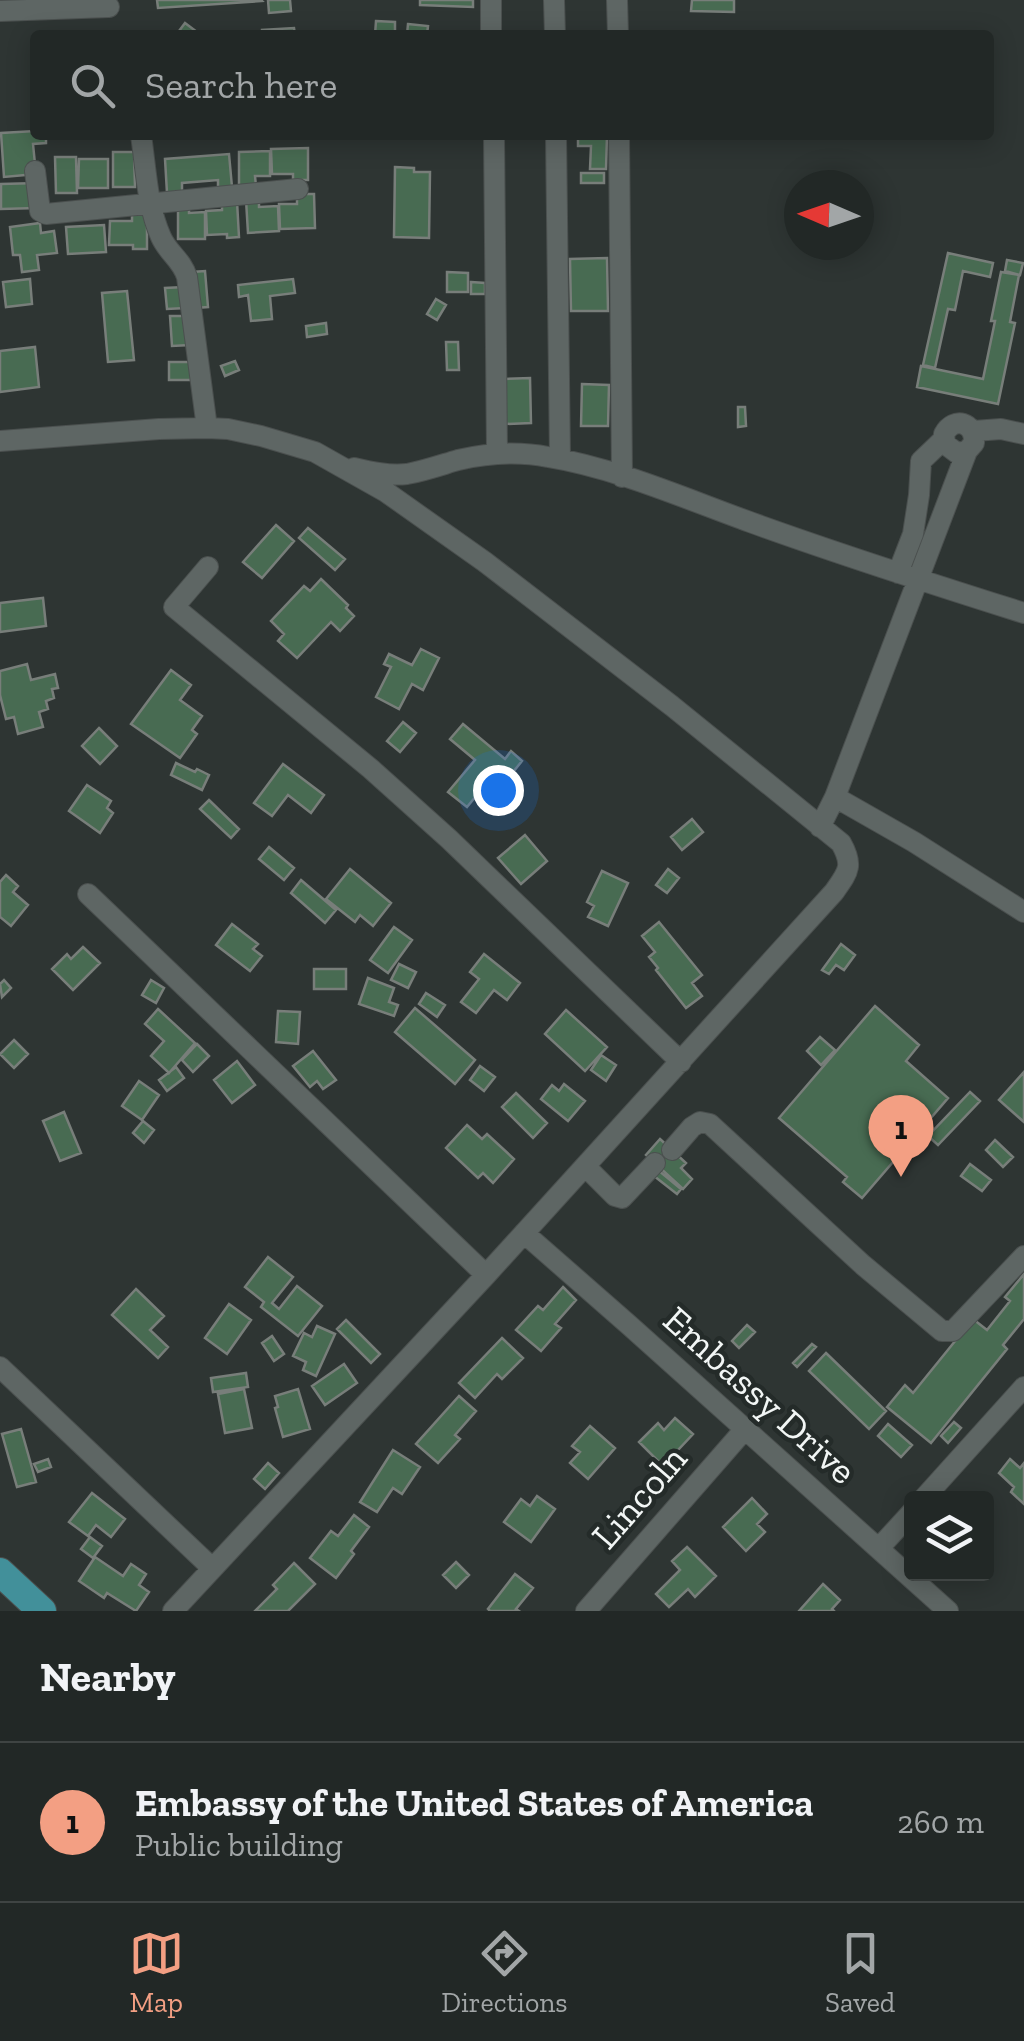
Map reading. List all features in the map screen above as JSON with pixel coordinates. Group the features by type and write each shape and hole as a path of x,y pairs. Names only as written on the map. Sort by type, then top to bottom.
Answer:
{"main road":[{"path":"0,1572 42,1611"}],"street":[{"path":"490,0 491,30"},
{"path":"554,0 554,30"},
{"path":"618,0 618,30"},
{"path":"0,11 109,8"},
{"path":"142,140 150,204 164,243 178,258 187,277 207,428"},
{"path":"494,140 496,454"},
{"path":"556,140 560,459"},
{"path":"619,140 622,477"},
{"path":"36,172 43,213 298,189"},
{"path":"0,441 207,428 228,429 314,452 386,492 573,629 841,843 850,865 834,892 681,1062 173,1611"},
{"path":"898,573 913,534 921,462 943,440 952,452 962,453 970,441 1001,429 1024,434"},
{"path":"820,826 835,797 970,441"},
{"path":"338,464 398,474 496,454 522,453 560,459 1024,613"},
{"path":"409,508 409,488 416,472"},
{"path":"208,567 174,608 450,839 681,1062"},
{"path":"835,797 1024,912"},
{"path":"88,894 486,1275"},
{"path":"585,1166 615,1196 622,1198 692,1127 700,1122 710,1124 863,1265 942,1331 953,1331 1024,1256"},
{"name":"Embassy Drive","path":"524,1232 948,1611"},
{"path":"0,1367 212,1568"},
{"path":"930,1491 1024,1387"},
{"name":"Lincoln","path":"586,1611 745,1429"},
{"path":"879,1548 904,1521"}],"building":[{"path":"157,0 261,0 262,1 158,8"},
{"path":"268,0 290,0 291,11 269,13"},
{"path":"420,0 473,0 473,7 420,5"},
{"path":"692,0 734,0 734,12 691,11"},
{"path":"376,21 395,22 395,30 375,30"},
{"path":"408,24 428,26 428,30 407,30"},
{"path":"30,131 30,140 46,140 33,144 36,174 4,177 1,133"},
{"path":"578,140 607,140 606,169 590,169 591,146 578,146"},
{"path":"308,148 308,180 293,180 293,174 272,174 271,149"},
{"path":"270,151 270,176 255,176 256,186 239,186 239,152"},
{"path":"113,152 134,152 135,187 113,187"},
{"path":"229,154 232,187 218,188 218,180 182,183 182,191 167,193 165,159"},
{"path":"55,157 76,157 77,193 56,193"},
{"path":"79,159 108,159 108,188 78,188"},
{"path":"395,167 430,172 429,238 394,237"},
{"path":"581,173 604,173 604,183 581,183"},
{"path":"38,183 38,208 1,209 1,184"},
{"path":"297,194 314,194 315,228 280,229 279,204 297,204"},
{"path":"259,199 259,207 278,206 279,231 248,233 246,200"},
{"path":"222,201 237,201 239,237 207,235 206,211 222,210"},
{"path":"178,208 189,208 189,213 205,212 205,239 178,239"},
{"path":"147,213 147,249 109,245 110,221 132,221 132,214"},
{"path":"40,223 41,233 54,231 57,253 37,255 39,270 22,272 20,255 13,255 10,227"},
{"path":"104,225 106,252 68,254 66,227"},
{"path":"948,253 993,263 990,277 963,271 955,310 948,309 935,368 923,365"},
{"path":"607,258 608,311 571,311 570,259"},
{"path":"1007,260 1023,263 1020,275 1005,271"},
{"path":"205,271 208,307 196,308 192,272"},
{"path":"447,272 468,273 468,292 447,292"},
{"path":"1001,272 1019,275 1010,322 1015,323 998,404 917,387 921,366 983,379"},
{"path":"30,279 32,304 6,307 3,282"},
{"path":"293,279 295,293 270,296 272,319 251,321 248,295 239,297 238,285"},
{"path":"471,282 485,283 485,294 471,294"},
{"path":"184,287 186,308 167,309 165,288"},
{"path":"127,291 134,360 108,362 102,293"},
{"path":"436,299 446,305 437,320 427,314"},
{"path":"170,316 189,316 190,345 172,346"},
{"path":"326,323 327,334 307,337 306,326"},
{"path":"446,342 458,342 459,370 447,370"},
{"path":"35,347 39,387 0,392 0,351"},
{"path":"235,361 239,370 225,376 221,366"},
{"path":"169,362 191,362 191,380 169,380"},
{"path":"530,378 531,423 506,424 504,379"},
{"path":"582,384 609,385 608,426 581,426"},
{"path":"738,407 745,407 746,426 738,427"},
{"path":"276,525 294,541 262,578 243,562"},
{"path":"308,528 345,559 335,570 299,538"},
{"path":"321,579 354,616 340,631 331,622 297,658 278,641 284,634 271,621 304,586 310,591"},
{"path":"43,598 46,626 0,632 0,603"},
{"path":"421,649 439,658 423,690 412,684 399,709 376,697 391,667 384,664 389,654 412,665"},
{"path":"27,664 31,680 55,674 58,688 52,689 54,698 46,701 48,709 39,712 43,727 18,734 14,717 6,719 0,671"},
{"path":"171,670 191,685 180,700 202,716 192,730 197,734 180,758 131,724"},
{"path":"403,722 416,733 400,752 387,741"},
{"path":"463,724 505,759 511,751 522,761 491,799 481,790 467,807 448,792 475,760 450,739"},
{"path":"99,728 117,746 100,764 82,746"},
{"path":"176,763 209,775 202,790 171,775"},
{"path":"283,764 324,795 311,813 288,795 272,816 254,803"},
{"path":"87,785 111,801 107,808 113,813 100,833 69,811"},
{"path":"209,800 239,829 231,838 200,809"},
{"path":"692,819 703,832 682,850 671,837"},
{"path":"525,835 547,861 521,884 498,858"},
{"path":"269,847 294,868 284,880 259,859"},
{"path":"350,869 391,903 373,926 360,915 355,922 326,899"},
{"path":"668,869 679,878 667,893 656,885"},
{"path":"602,871 628,883 608,926 588,917 594,906 587,902"},
{"path":"6,875 18,886 13,892 28,905 11,926 0,917 0,882"},
{"path":"301,880 336,910 325,923 291,893"},
{"path":"659,922 702,975 692,983 702,996 686,1008 656,970 649,957 655,952 642,936"},
{"path":"232,924 258,944 253,949 262,956 250,971 216,945"},
{"path":"394,927 412,940 388,973 370,960"},
{"path":"841,944 855,955 844,970 836,965 829,974 822,970"},
{"path":"83,947 100,963 73,990 52,969 67,954 71,959"},
{"path":"484,954 520,983 507,1000 494,990 476,1013 461,1002 479,979 470,972"},
{"path":"399,964 416,972 408,988 391,980"},
{"path":"314,969 346,969 346,989 314,989"},
{"path":"368,978 394,988 389,1002 398,1005 394,1016 359,1004"},
{"path":"4,980 11,988 2,997 0,984"},
{"path":"151,980 164,988 156,1003 142,995"},
{"path":"426,993 445,1005 437,1017 419,1004"},
{"path":"875,1006 919,1045 906,1061 948,1098 862,1198 843,1182 847,1177 779,1118"},
{"path":"415,1008 475,1060 455,1084 395,1032"},
{"path":"158,1009 195,1043 169,1073 151,1056 164,1041 145,1024"},
{"path":"566,1010 607,1047 585,1071 545,1034"},
{"path":"278,1011 300,1012 298,1044 276,1042"},
{"path":"820,1037 835,1050 821,1065 807,1051"},
{"path":"14,1040 28,1054 14,1068 0,1054"},
{"path":"197,1044 209,1056 193,1072 182,1060"},
{"path":"313,1051 336,1080 323,1089 317,1081 310,1087 293,1066"},
{"path":"601,1055 616,1065 606,1081 591,1070"},
{"path":"237,1061 255,1085 232,1103 214,1080"},
{"path":"480,1066 495,1077 484,1091 470,1080"},
{"path":"176,1067 184,1078 167,1091 159,1080"},
{"path":"1024,1072 1024,1122 999,1100"},
{"path":"139,1081 159,1095 142,1120 122,1106"},
{"path":"564,1084 585,1101 568,1121 541,1099 552,1085 559,1091"},
{"path":"970,1092 980,1101 938,1145 928,1136"},
{"path":"516,1093 547,1123 533,1138 502,1107"},
{"path":"64,1112 81,1153 60,1161 43,1121"},
{"path":"143,1121 154,1130 144,1143 133,1133"},
{"path":"467,1125 482,1139 487,1134 514,1159 493,1183 483,1173 478,1178 446,1148"},
{"path":"660,1139 686,1163 681,1168 692,1179 683,1189 646,1155"},
{"path":"995,1140 1013,1157 1003,1167 986,1150"},
{"path":"970,1164 991,1180 982,1191 961,1176"},
{"path":"658,1170 681,1189 677,1194 654,1176"},
{"path":"268,1257 293,1277 272,1303 279,1309 297,1286 322,1306 298,1336 261,1307 264,1302 245,1287"},
{"path":"1024,1274 1024,1319 1003,1345 1007,1349 931,1443 887,1407 905,1385 913,1393 973,1319 987,1330 1010,1301 1005,1297"},
{"path":"563,1287 576,1300 555,1324 561,1328 541,1351 516,1330 538,1306 543,1310"},
{"path":"136,1289 164,1316 150,1330 168,1347 158,1358 112,1315"},
{"path":"229,1304 251,1320 227,1354 205,1338"},
{"path":"346,1320 380,1354 371,1363 337,1329"},
{"path":"747,1325 755,1332 739,1348 732,1341"},
{"path":"317,1326 335,1334 316,1376 303,1370 306,1362 293,1356 304,1333 312,1337"},
{"path":"272,1336 284,1354 274,1361 262,1343"},
{"path":"502,1338 523,1358 502,1379 497,1374 475,1398 459,1383"},
{"path":"812,1344 816,1347 797,1367 793,1363"},
{"path":"826,1353 886,1411 869,1429 809,1371"},
{"path":"344,1364 357,1383 325,1405 312,1386"},
{"path":"246,1373 248,1387 213,1392 211,1378"},
{"path":"244,1389 252,1428 225,1433 218,1394"},
{"path":"298,1389 310,1429 283,1437 275,1396"},
{"path":"459,1396 476,1411 455,1435 460,1439 438,1463 416,1444"},
{"path":"675,1418 693,1434 663,1466 639,1442 658,1423 664,1430"},
{"path":"954,1422 961,1428 948,1443 941,1436"},
{"path":"888,1424 912,1445 901,1457 878,1436"},
{"path":"590,1426 615,1448 588,1479 570,1463 580,1452 572,1446"},
{"path":"21,1429 36,1482 17,1487 2,1434"},
{"path":"393,1450 420,1467 402,1494 393,1488 377,1512 360,1502"},
{"path":"48,1459 51,1467 38,1472 34,1464"},
{"path":"1010,1459 1020,1468 1024,1463 1024,1504 999,1473"},
{"path":"268,1463 279,1473 265,1489 254,1479"},
{"path":"92,1493 125,1519 111,1537 96,1525 88,1536 69,1522"},
{"path":"537,1496 555,1509 531,1542 504,1522 521,1499 530,1506"},
{"path":"752,1498 767,1514 757,1524 765,1532 746,1551 723,1527"},
{"path":"354,1515 369,1527 336,1578 310,1558 331,1531 338,1536"},
{"path":"90,1537 102,1546 93,1558 81,1549"},
{"path":"687,1547 716,1576 695,1597 688,1589 669,1607 656,1594 680,1570 672,1561"},
{"path":"95,1557 123,1576 131,1564 146,1574 139,1585 149,1592 136,1611 107,1593 104,1598 79,1581"},
{"path":"456,1562 469,1575 456,1588 443,1575"},
{"path":"294,1563 315,1584 288,1611 255,1611 277,1589 273,1585"},
{"path":"515,1574 533,1588 516,1609 519,1611 490,1611 488,1609"},
{"path":"823,1584 840,1600 834,1611 799,1611"}],"place":[{"name":"Embassy of the United States of America","path":"901,1177"}]}
